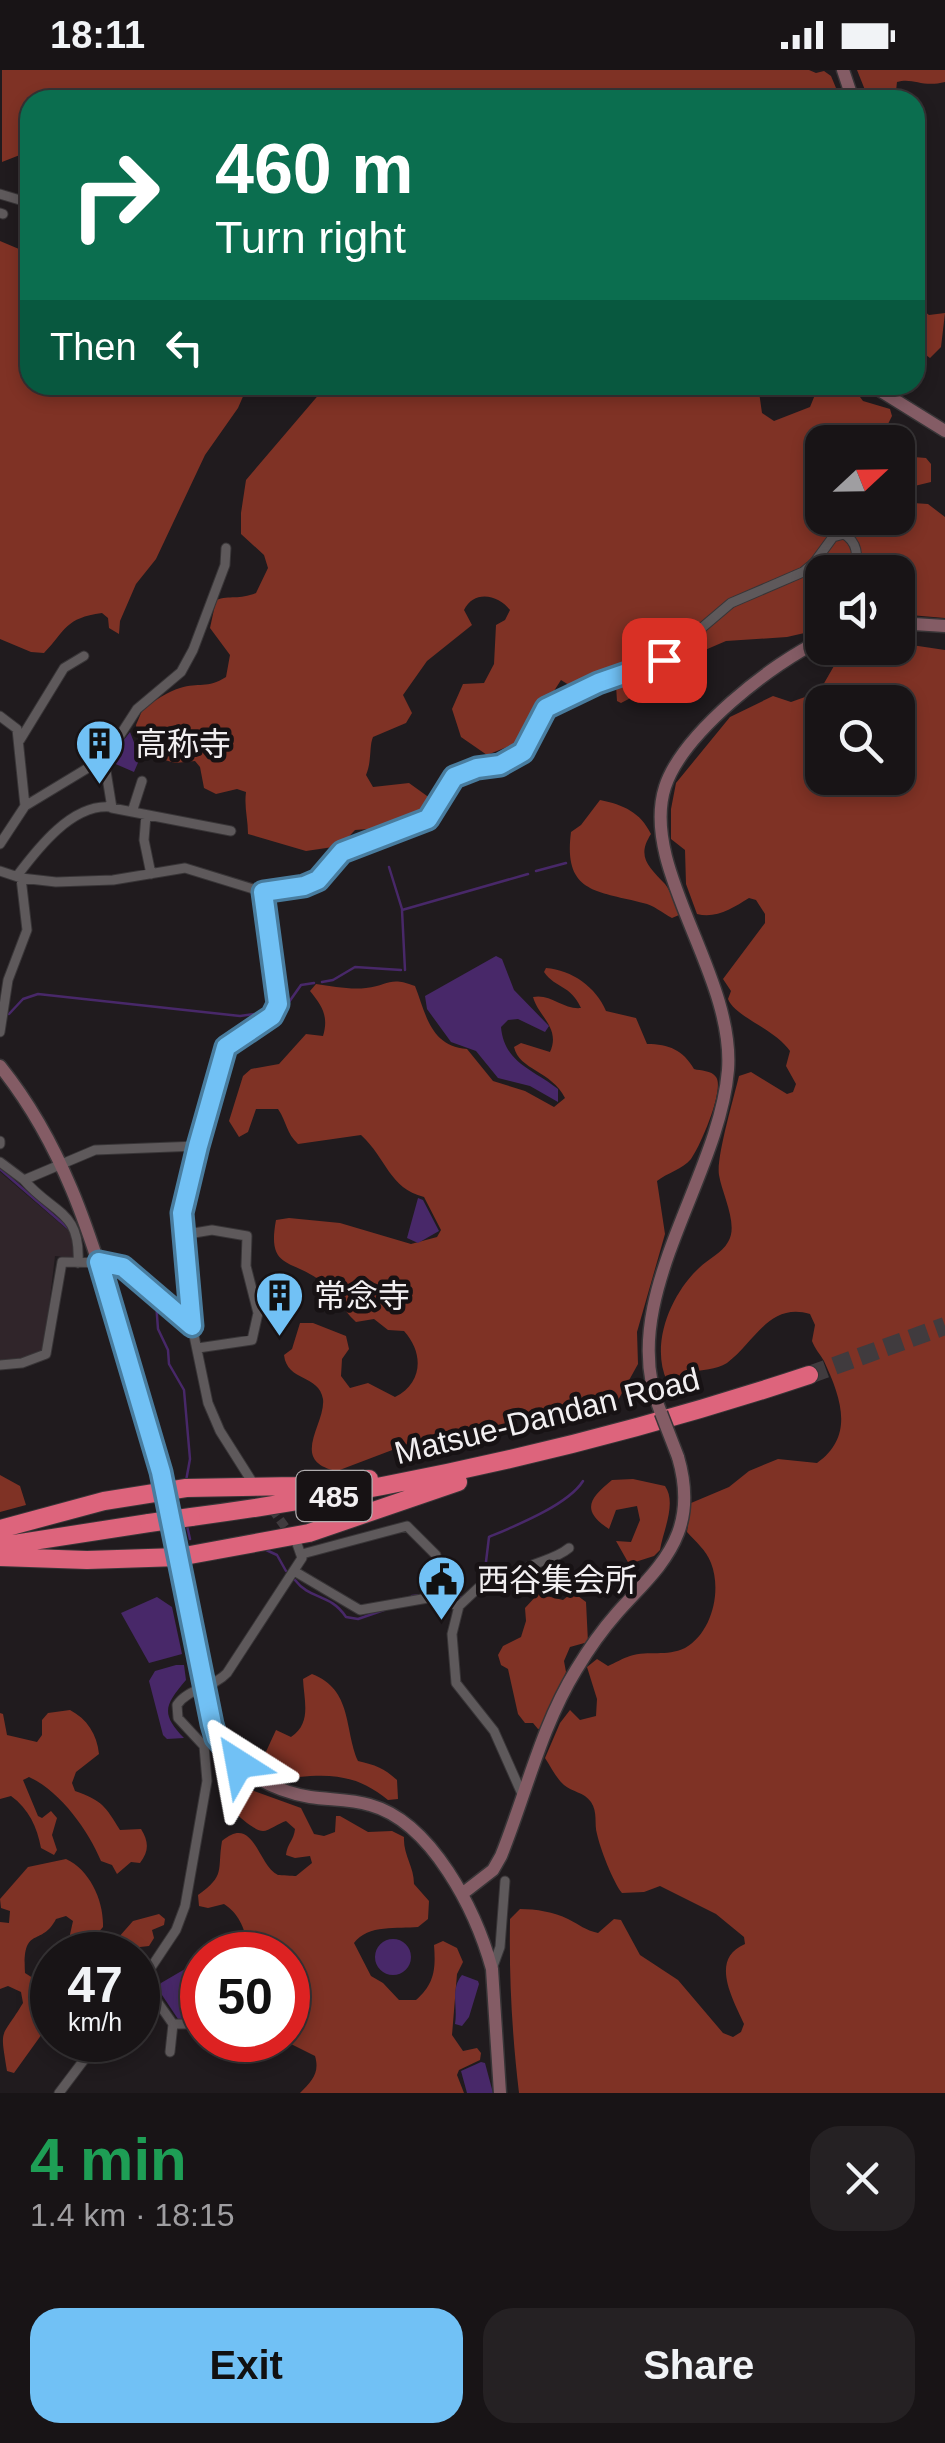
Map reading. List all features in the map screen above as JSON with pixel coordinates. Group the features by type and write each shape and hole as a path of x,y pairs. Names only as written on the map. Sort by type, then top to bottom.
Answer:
{"highway":[{"name":"Matsue-Dandan Road","path":"0,1546 307,1502 476,1468 577,1444 809,1376"},
{"path":"0,1557 179,1557 262,1543 340,1524 418,1494 577,1444"},
{"path":"0,1529 62,1510 165,1491 232,1485 296,1486 476,1468"}],"street":[{"path":"887,395 945,431"},
{"path":"820,555 833,537 844,534 852,539 857,555"},
{"path":"0,844 25,806 104,758 137,709 180,672 225,566 226,548"},
{"path":"0,871 56,882 113,880 185,868 263,892 304,886 318,880 342,852 428,819 454,777 500,765 523,752 546,708 598,683 664,660 732,603 805,570"},
{"path":"915,624 945,626"},
{"path":"462,1894 493,1870 502,1856 522,1794 574,1674 600,1633 657,1568 675,1540 684,1498 678,1457 650,1370 651,1322 723,1102 728,1054 721,1001 666,856 660,804 671,770 694,738 773,668 805,650"},
{"path":"20,740 64,668 84,656"},
{"path":"0,716 17,729 25,806"},
{"path":"104,758 110,807"},
{"path":"132,812 142,780"},
{"path":"0,1032 8,980 27,930 19,877 36,850 75,816 97,806 110,807 231,831"},
{"path":"146,815 144,840 151,874"},
{"path":"251,1480 213,1418 192,1326 182,1235 184,1198 226,1047 276,1010 278,998 263,892"},
{"path":"0,1066 31,1107 62,1163 99,1262 165,1491 202,1690 216,1738 239,1764 274,1787 370,1804 404,1821 418,1833 462,1894 492,1969 500,2093"},
{"path":"24,1180 104,1148 198,1146"},
{"path":"0,1162 74,1225 79,1242 78,1263"},
{"path":"182,1235 212,1230 247,1236 246,1266 258,1313 252,1340 198,1348"},
{"path":"0,1365 22,1364 44,1356 60,1264 99,1262 123,1267 192,1326"},
{"path":"302,1554 408,1526 436,1555"},
{"path":"160,1954 176,1930 190,1888 207,1781 204,1746 176,1711 180,1699 217,1684 227,1673 294,1572 302,1554 296,1541"},
{"path":"522,1794 494,1732 456,1683 452,1634 459,1606 473,1591 507,1584 514,1573 559,1556 569,1548"},
{"path":"294,1572 360,1610 428,1598 459,1606"},
{"path":"492,1969 500,1947 505,1881"},
{"path":"160,2008 173,2024 170,2052"},
{"path":"173,2024 180,2024"},
{"path":"59,2093 82,2062"}],"shaded area":[{"path":"2,70 809,70 831,76 837,90 20,90 20,155 2,162"},
{"path":"857,70 945,70 945,82 897,82 896,90 865,90"},
{"path":"0,241 20,249 20,395 244,395 205,455 156,559 136,584 120,621 119,634 109,628 108,618 102,613 67,626 44,653 0,639"},
{"path":"925,312 945,313 941,347 930,358 925,354"},
{"path":"318,395 759,395 762,413 774,421 810,407 815,395 858,395 863,401 890,409 892,416 888,425 805,425 805,535 915,535 915,503 928,504 945,517 945,618 915,615 915,555 805,555 805,633 726,641 705,650 675,675 621,703 617,701 616,685 631,673 572,687 561,680 522,741 487,755 461,737 452,709 463,684 484,683 494,664 496,625 505,620 510,610 487,596 474,599 464,610 472,625 427,661 403,695 412,713 406,723 373,737 372,741 366,775 373,787 409,783 434,801 424,816 376,837 369,829 355,830 340,846 306,851 248,834 246,792 237,789 216,794 204,788 195,761 165,760 155,742 137,731 144,706 176,689 226,677 230,655 210,628 216,600 256,593 268,568 264,555 241,534 246,480"},
{"path":"915,457 926,458 931,464 931,482 915,486"},
{"path":"915,646 945,650 945,2093 519,2093 510,1919 520,1909 557,1914 598,1933 614,1919 621,1920 640,1955 678,1980 723,2033 733,2037 744,2024 730,1992 726,1969 734,1951 745,1944 744,1937 716,1914 660,1886 644,1892 622,1893 601,1848 591,1802 564,1785 545,1758 570,1710 580,1720 596,1716 597,1699 587,1667 597,1659 608,1666 637,1654 678,1651 694,1641 708,1622 715,1598 714,1574 706,1554 687,1532 691,1503 778,1459 817,1463 837,1441 839,1402 812,1341 815,1325 810,1314 796,1312 773,1319 727,1363 689,1373 677,1383 667,1381 661,1351 666,1320 680,1291 731,1235 719,1167 739,1076 751,1072 787,1094 793,1092 796,1084 786,1066 790,1051 732,1006 728,999 731,991 723,979 765,923 765,914 756,900 749,898 718,914 697,914 686,884 685,850 671,839 676,783 730,717 773,696 791,702 805,697 805,795 915,795 915,685 823,685 835,665 915,665"},
{"path":"130,732 140,758 134,772 111,762"},
{"path":"600,800 630,811 647,826 651,834 645,849 646,861 667,887 679,915 672,918 647,904 597,891 578,878 572,867 571,832"},
{"path":"496,956 502,959 514,990 549,1026 545,1032 518,1019 508,1020 501,1027 503,1039 514,1057 558,1089 558,1102 530,1086 498,1078 476,1051 451,1042 427,1009 425,996"},
{"path":"546,968 582,981 606,1011 636,1018 647,1044 675,1049 694,1069 709,1072 718,1083 710,1118 691,1159 657,1181 665,1234 637,1332 638,1364 617,1402 556,1419 519,1418 501,1431 478,1433 458,1429 437,1433 337,1471 322,1466 312,1450 323,1399 316,1385 291,1370 284,1355 292,1349 300,1323 313,1323 346,1336 349,1349 342,1359 341,1376 350,1388 368,1383 395,1397 411,1384 417,1358 404,1331 388,1330 374,1319 356,1322 324,1283 283,1260 275,1247 276,1220 340,1223 411,1244 437,1237 441,1230 424,1197 403,1187 361,1135 298,1144 278,1109 256,1109 248,1132 239,1137 229,1121 243,1076 251,1069 279,1064 306,1034 323,1036 323,1012 310,991 316,984 360,988 400,982 415,986 437,1035 455,1047 467,1049 493,1081 525,1091 554,1107 565,1098 559,1089 522,1061 514,1047 521,1043 550,1052 551,1029 533,997 581,1008 572,995 544,972"},
{"path":"0,1172 76,1237 76,1258 55,1256 44,1349 40,1354 18,1360 0,1361"},
{"path":"418,1198 423,1200 439,1231 418,1243 407,1238"},
{"path":"0,1475 20,1486 26,1505 0,1512"},
{"path":"633,1479 665,1486 670,1500 660,1550 629,1564 616,1541 631,1542 640,1520 637,1506 616,1510 609,1529 594,1516 591,1504 612,1480"},
{"path":"538,1594 563,1600 578,1596 586,1602 588,1642 570,1647 564,1661 566,1672 542,1728 538,1729 518,1714 508,1669 501,1665 498,1655 503,1646 521,1637 525,1608"},
{"path":"157,1597 172,1607 182,1654 149,1663 121,1613"},
{"path":"184,1665 186,1680 168,1709 171,1722 184,1738 167,1739 149,1681 155,1671"},
{"path":"312,1674 325,1681 341,1700 358,1761 397,1780 398,1799 388,1800 346,1778 299,1777 291,1770 275,1768 264,1756 276,1730 291,1737 302,1725 303,1679"},
{"path":"70,1710 90,1728 99,1754 76,1772 72,1783 75,1791 102,1805 120,1830 141,1829 145,1838 147,1846 140,1863 131,1862 117,1874 112,1865 101,1861 72,1813 40,1783 29,1777 23,1780 38,1816 42,1818 51,1811 57,1818 52,1835 57,1850 54,1855 41,1848 23,1807 11,1796 0,1799 0,1713 7,1735 37,1742 42,1735 42,1720 48,1713"},
{"path":"246,1788 301,1808 314,1834 335,1832 336,1816 340,1816 368,1832 392,1831 404,1837 414,1884 429,1901 428,1919 418,1927 375,1930 354,1943 371,1976 399,2000 416,2000 427,1988 434,1969 434,1945 443,1941 457,1948 463,1962 457,1974 452,2035 463,2051 477,2048 481,2053 480,2060 459,2070 457,2075 464,2093 300,2093 314,2076 316,2067 315,2056 310,2054 310,1932 245,1932 224,1904 199,1906 198,1895 219,1872 222,1841 233,1834 249,1837 278,1875 296,1876 312,1863 310,1856 286,1855 295,1829 286,1821 259,1830 224,1800"},
{"path":"66,1859 75,1864 94,1887 103,1927 99,1932 71,1932 73,1921 66,1916 56,1919 45,1932 30,1932 25,1973 30,1976 30,2051 14,2073 7,2071 3,2040 23,2003 21,1992 8,1986 0,1989 0,1922 9,1923 10,1911 1,1908 0,1899 28,1867"},
{"path":"159,1914 165,1919 164,1925 152,1932 123,1932 133,1921"},
{"path":"393,1939 406,1944 411,1957 406,1970 393,1975 380,1970 375,1957 380,1944"},
{"path":"180,1972 180,2019 160,1992 161,1983"},
{"path":"462,1975 479,1984 469,2017 462,2026 455,2024 455,1992"},
{"path":"485,2063 493,2093 467,2093 461,2071"}],"waterway":[{"path":"536,871 566,863"},
{"path":"389,867 402,909"},
{"path":"405,970 402,910 528,874"},
{"path":"322,982 355,967 401,970"},
{"path":"281,1008 301,985 314,983"},
{"path":"9,1014 23,999 38,994 240,1016 269,1012"},
{"path":"0,1169 69,1229"},
{"path":"156,1302 158,1329 168,1350 169,1364 184,1390 190,1459 186,1481"},
{"path":"479,1583 485,1570 489,1537 554,1506 583,1481"},
{"path":"187,1526 190,1539"},
{"path":"264,1549 277,1555 286,1571"},
{"path":"295,1580 346,1617 358,1619 384,1610"},
{"path":"430,1594 461,1597"},
{"path":"412,1596 422,1595"}],"tunnel":[{"path":"809,1375 945,1326"},
{"path":"256,1487 291,1535"}],"place":[{"name":"高称寺","path":"100,786"},
{"name":"常念寺","path":"279,1338"},
{"name":"西谷集会所","path":"442,1622"}],"route":[{"path":"239,1764 216,1738 202,1690 161,1472 99,1262 123,1267 192,1326 182,1235 184,1198 226,1047 276,1013 278,1004 263,892 318,880 342,852 428,819 454,777 500,765 523,752 546,708 598,683 664,660"}]}
